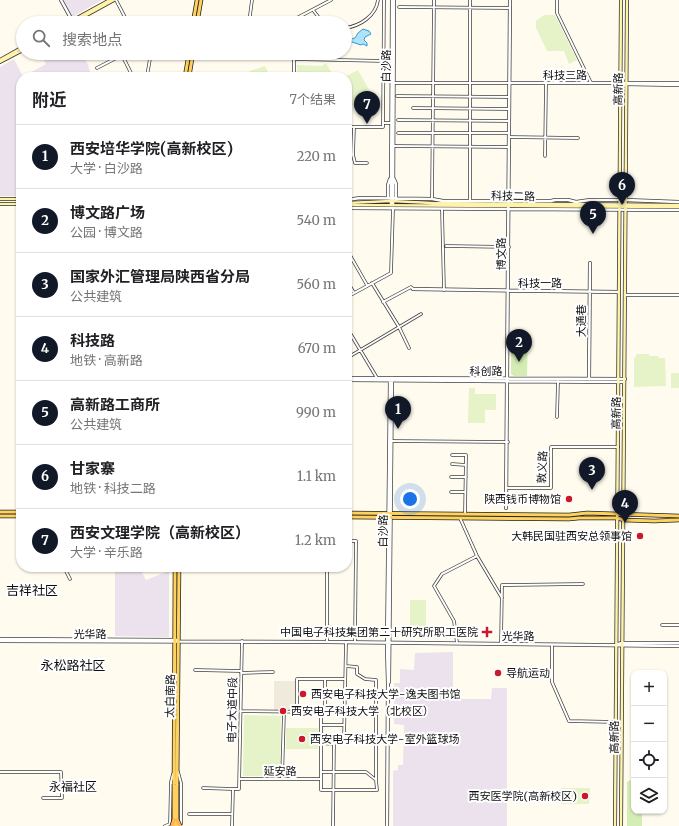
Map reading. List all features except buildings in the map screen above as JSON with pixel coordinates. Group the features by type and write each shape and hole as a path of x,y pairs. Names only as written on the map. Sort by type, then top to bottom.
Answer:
{"main road":[{"path":"83,16 110,0"},
{"path":"84,16 115,0"},
{"path":"194,16 197,0"},
{"path":"199,16 201,0"},
{"name":"高新路","path":"615,826 621,0"},
{"name":"高新路","path":"621,826 627,0"},
{"path":"0,61 16,53"},
{"path":"186,72 188,60"},
{"path":"191,72 192,60"},
{"path":"0,199 16,199"},
{"name":"科技二路","path":"392,202 619,207 679,205"},
{"name":"科技二路","path":"352,204 392,202 509,205"},
{"path":"0,204 16,205"},
{"path":"0,512 16,512"},
{"path":"352,513 617,514 679,516"},
{"path":"0,516 16,516"},
{"path":"352,517 617,518 624,520 654,521 679,520"},
{"name":"太白南路","path":"175,572 177,824"},
{"name":"太白南路","path":"176,641 179,572"}],"street":[{"path":"61,0 70,16"},
{"path":"115,0 124,16"},
{"path":"250,16 252,0"},
{"path":"303,16 331,0"},
{"path":"352,26 357,25 369,17 374,11 378,0"},
{"path":"367,163 355,163 353,155 354,127 383,127 384,0"},
{"path":"432,203 434,0"},
{"path":"470,0 470,201"},
{"name":"博文路","path":"506,508 508,442 510,0"},
{"path":"557,0 557,13 591,83"},
{"name":"白沙路","path":"392,202 391,123 394,1"},
{"path":"399,7 510,8"},
{"path":"313,10 318,16"},
{"path":"97,68 112,60"},
{"path":"124,60 130,72"},
{"path":"148,72 149,60"},
{"path":"294,60 294,72"},
{"path":"339,60 384,61"},
{"path":"392,83 510,83"},
{"name":"白沙路","path":"392,83 392,175"},
{"name":"科技三路","path":"510,83 679,84"},
{"path":"545,156 546,83"},
{"path":"397,96 509,97"},
{"path":"412,108 509,109"},
{"path":"398,120 509,121"},
{"path":"383,123 391,123"},
{"path":"398,133 578,138"},
{"path":"393,146 509,147"},
{"path":"352,290 354,293 391,273 392,202 388,185 392,175"},
{"path":"352,202 360,198 442,208 509,205 555,200 576,202 590,200 626,200 679,205"},
{"path":"392,202 432,199 509,205 626,207 679,210"},
{"path":"442,208 444,290"},
{"path":"446,246 509,247"},
{"path":"352,259 367,285"},
{"name":"大通巷","path":"589,379 590,263"},
{"path":"372,283 399,328 409,348"},
{"path":"383,302 411,287 413,289"},
{"name":"科技一路","path":"413,289 618,292"},
{"path":"625,295 679,295"},
{"path":"352,355 421,314"},
{"path":"352,336 378,378"},
{"name":"科创路","path":"352,379 391,379"},
{"name":"科创路","path":"352,379 625,381"},
{"name":"白沙路","path":"388,826 388,684 390,678 388,643 391,379"},
{"name":"科创路","path":"558,380 589,379 619,381"},
{"path":"558,380 558,417"},
{"path":"390,441 508,442"},
{"name":"敦义路","path":"507,488 551,488 550,446 618,447"},
{"path":"452,455 466,455 465,514"},
{"path":"452,464 466,465"},
{"path":"451,477 466,477"},
{"path":"451,492 465,492"},
{"path":"460,518 477,556 502,600"},
{"path":"352,541 356,541 355,642"},
{"path":"457,644 454,621 434,586 442,574 477,556"},
{"path":"66,572 70,579"},
{"path":"327,572 327,642"},
{"path":"502,644 502,585 583,584"},
{"path":"662,625 679,625"},
{"name":"光华路","path":"0,640 457,644 679,644"},
{"name":"电子大道中段","path":"239,778 242,641"},
{"path":"344,740 346,642"},
{"path":"552,644 552,682 569,721 616,722"},
{"path":"325,679 325,708 321,712 321,790 377,790 376,680 365,679 357,674 357,667 346,666"},
{"path":"195,670 273,672"},
{"path":"297,712 297,679 345,678"},
{"path":"240,711 321,712"},
{"path":"282,779 284,712"},
{"path":"321,725 344,725"},
{"path":"333,826 334,740 376,740"},
{"path":"321,744 334,744"},
{"path":"176,771 171,782 177,824"},
{"path":"176,771 180,783 177,824"},
{"path":"0,772 61,772 62,798 43,798"},
{"path":"321,772 366,772 376,780"},
{"path":"203,788 239,789 239,778"},
{"name":"延安路","path":"239,778 320,779"},
{"path":"232,826 233,789"},
{"path":"62,790 95,790"},
{"path":"189,814 232,814"},
{"path":"165,826 177,824"}],"shaded area":[{"path":"63,0 102,0 74,16 71,16"},
{"path":"14,59 20,72 16,72 16,196 0,196 0,67"},
{"path":"44,60 85,60 90,72 31,72 46,64"},
{"path":"115,572 142,572 146,580 169,572 169,637 115,636"},
{"path":"453,652 453,699 491,699 492,688 507,688 507,826 393,826 393,771 398,770 398,765 403,765 404,725 394,724 394,683 400,683 400,669 414,670 415,653"},
{"path":"274,681 295,681 295,711 274,710"}],"green space":[{"path":"544,15 555,15 577,60 569,64 564,51 547,51 536,28 536,21"},
{"path":"326,63 331,72 297,72 297,65 322,66"},
{"path":"265,66 268,72 249,72"},
{"path":"358,70 373,97 354,108 352,105 352,73"},
{"path":"528,332 527,376 514,376 511,374 511,333"},
{"path":"637,354 649,354 649,356 665,358 666,386 634,387 634,359"},
{"path":"671,373 679,373 679,388 671,388"},
{"path":"469,388 475,388 475,394 496,394 496,410 485,410 485,423 468,423"},
{"path":"410,600 426,600 426,631 410,631"},
{"path":"244,715 281,716 280,776 243,776"},
{"name":"西安电子科技大学-室外篮球场","path":"286,728 318,728 318,749 286,749"},
{"path":"631,780 631,814 642,814 642,826 627,826 627,782"},
{"path":"561,788 590,788 589,804 561,804"}],"water":[{"path":"363,29 369,31 371,34 365,37 364,40 367,43 367,46 352,42 352,39 355,38"}],"place":[{"name":"西安文理学院（高新校区）","path":"367,124"},
{"name":"甘家寨","path":"622,205"},
{"name":"高新路工商所","path":"593,234"},
{"name":"博文路广场","path":"519,362"},
{"name":"西安培华学院(高新校区)","path":"398,429"},
{"name":"国家外汇管理局陕西省分局","path":"592,490"},
{"name":"陕西钱币博物馆","path":"569,499"},
{"name":"科技路","path":"625,523"},
{"name":"大韩民国驻西安总领事馆","path":"640,536"},
{"name":"中国电子科技集团第二十研究所职工医院","path":"487,632"},
{"name":"导航运动","path":"498,673"},
{"name":"西安电子科技大学-逸夫图书馆","path":"303,694"},
{"name":"西安电子科技大学（北校区）","path":"283,711"},
{"name":"西安电子科技大学-室外篮球场","path":"302,739"},
{"name":"西安医学院(高新校区)","path":"585,796"}],"district":[{"name":"吉祥社区","path":"32,590"},
{"name":"永松路社区","path":"73,665"},
{"name":"永福社区","path":"73,787"}]}
